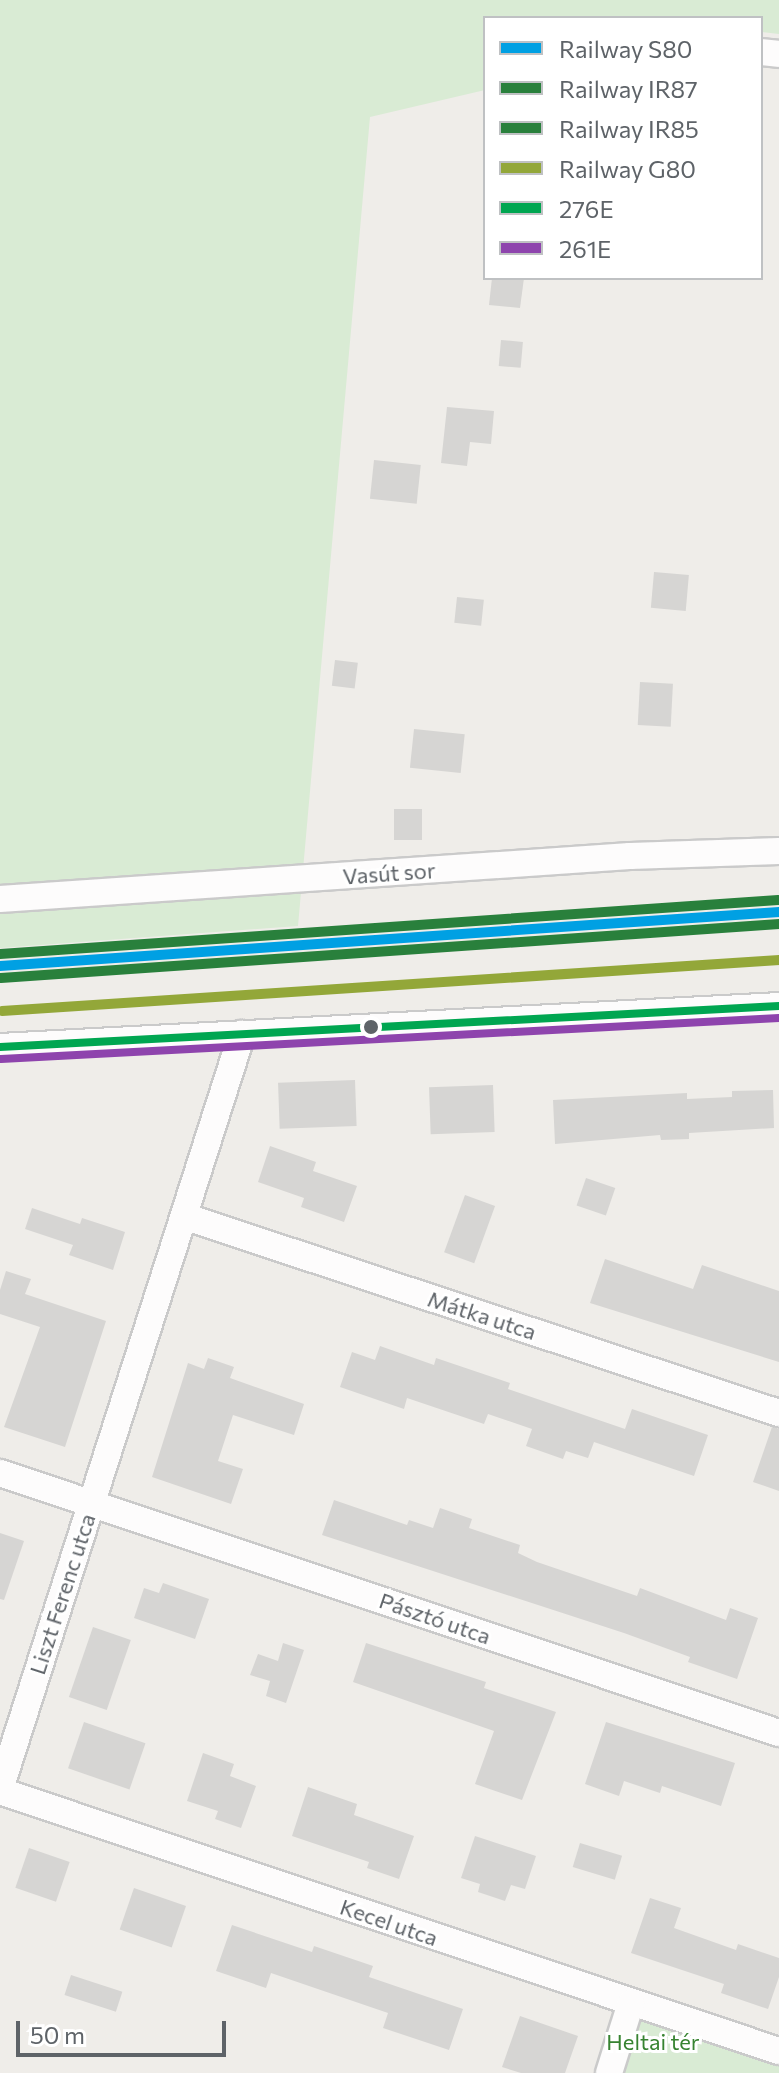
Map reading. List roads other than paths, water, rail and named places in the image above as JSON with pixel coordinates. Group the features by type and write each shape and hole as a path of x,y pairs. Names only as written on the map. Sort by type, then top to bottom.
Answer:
{"street":[{"name":"Vasút sor","path":"0,899 630,856 779,851"},
{"path":"0,1047 779,1006"},
{"name":"Liszt Ferenc utca","path":"0,1790 186,1217 242,1034"},
{"name":"Mátka utca","path":"186,1217 779,1413"},
{"name":"Pásztó utca","path":"0,1473 779,1733"},
{"name":"Kecel utca","path":"0,1790 779,2051"},
{"path":"609,2073 631,2003"}],"rail line":[{"name":"IR85","path":"0,954 778,900"},
{"name":"S80","path":"0,966 779,912"},
{"name":"IR87","path":"1,978 779,924"},
{"name":"G80","path":"2,1011 779,960"}],"park label":[{"name":"Heltai tér","path":"653,2042"}]}
